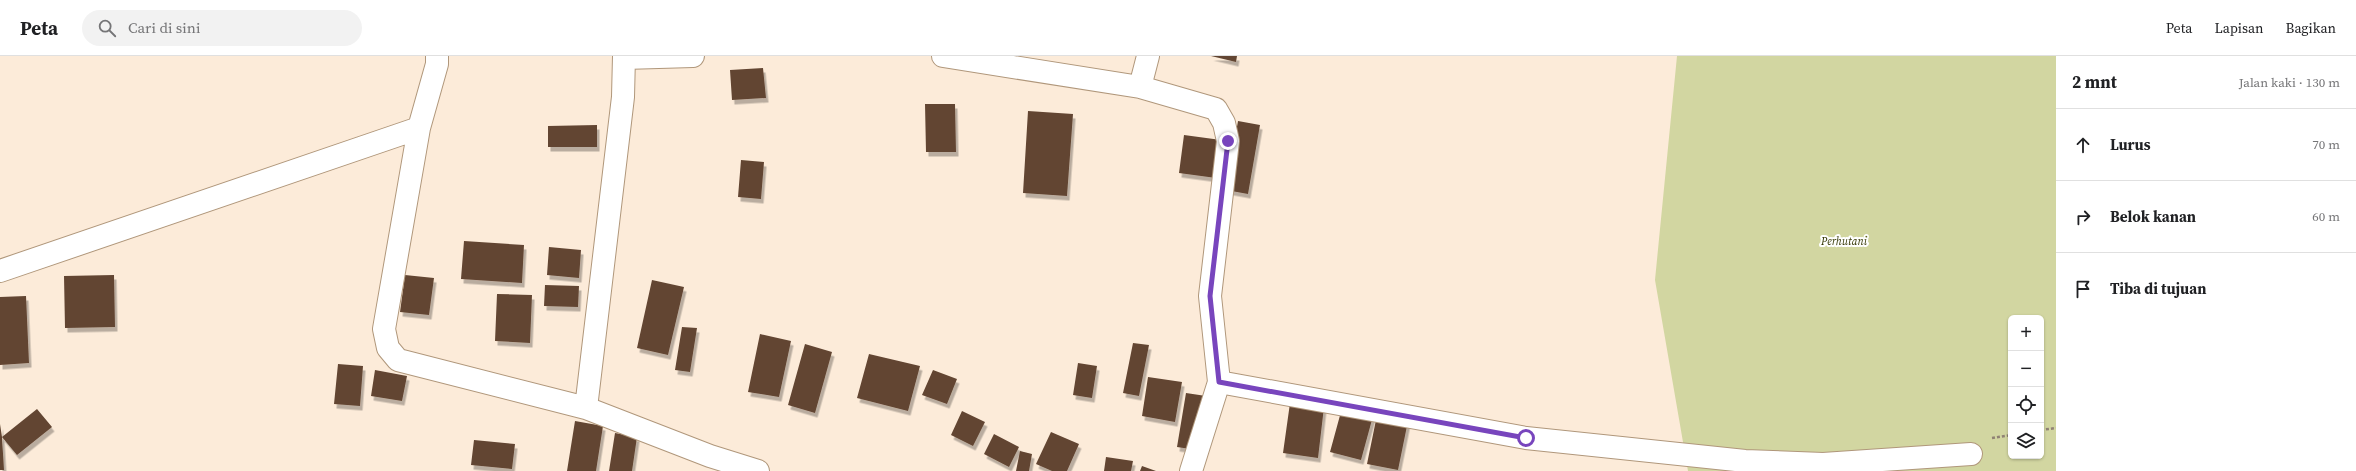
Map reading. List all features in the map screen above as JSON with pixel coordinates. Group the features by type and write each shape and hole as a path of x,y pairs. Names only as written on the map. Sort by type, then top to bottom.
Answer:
{"street":[{"path":"437,56 437,64 419,128 384,329 388,348 398,360 586,408 709,463 758,471"},
{"path":"586,408 623,96 624,57 693,56"},
{"path":"943,56 1140,87 1216,109 1224,123 1228,141 1210,296 1219,382 1191,471"},
{"path":"1140,87 1148,56"},
{"path":"0,271 419,128"},
{"path":"1219,382 1526,438 1745,461 1823,464 1971,454"}],"path":[{"path":"2044,430 2056,428"}],"green space":[{"name":"Perhutani","path":"1677,56 2056,56 2056,471 1688,471 1655,280"}],"building":[{"path":"1211,56 1237,56 1236,62"},
{"path":"763,68 766,98 732,100 730,70"},
{"path":"925,104 955,104 956,152 926,152"},
{"path":"1028,111 1073,114 1067,196 1023,193"},
{"path":"1238,121 1260,125 1248,194 1226,190"},
{"path":"597,125 597,147 548,147 548,126"},
{"path":"1184,135 1221,140 1216,178 1179,173"},
{"path":"741,160 764,162 761,199 738,197"},
{"path":"464,241 524,245 522,283 461,279"},
{"path":"549,247 581,250 579,278 547,275"},
{"path":"114,275 115,327 65,328 64,276"},
{"path":"405,275 434,278 429,315 400,312"},
{"path":"652,280 684,287 668,355 637,348"},
{"path":"545,285 579,286 578,307 544,306"},
{"path":"497,294 532,295 530,343 495,341"},
{"path":"26,296 29,363 0,365 0,297"},
{"path":"682,327 697,328 690,372 675,370"},
{"path":"760,334 791,341 779,397 748,392"},
{"path":"1133,343 1149,345 1139,396 1123,393"},
{"path":"805,344 832,352 815,413 788,405"},
{"path":"869,354 920,366 908,411 857,398"},
{"path":"1078,363 1097,366 1092,398 1073,395"},
{"path":"338,364 363,366 360,406 334,404"},
{"path":"375,370 407,376 402,401 371,396"},
{"path":"933,370 957,379 947,404 922,395"},
{"path":"1148,377 1182,382 1175,422 1142,416"},
{"path":"1186,393 1206,396 1197,450 1177,447"},
{"path":"1290,403 1324,407 1318,458 1283,453"},
{"path":"1342,408 1373,416 1361,460 1330,452"},
{"path":"37,409 52,427 17,455 2,437"},
{"path":"962,411 985,422 973,446 951,435"},
{"path":"1377,415 1408,421 1398,470 1367,464"},
{"path":"575,421 603,426 596,471 567,471"},
{"path":"0,424 4,470 0,470"},
{"path":"1051,432 1079,444 1067,471 1052,471 1036,464"},
{"path":"615,433 637,437 632,471 609,471"},
{"path":"994,434 1019,447 1009,467 984,454"},
{"path":"474,440 515,444 512,469 471,465"},
{"path":"1020,451 1032,454 1029,471 1016,471"},
{"path":"1106,457 1133,461 1131,471 1104,471"},
{"path":"1142,466 1156,471 1140,471"}],"route":[{"path":"1228,141 1210,296 1219,382 1526,438"}]}
